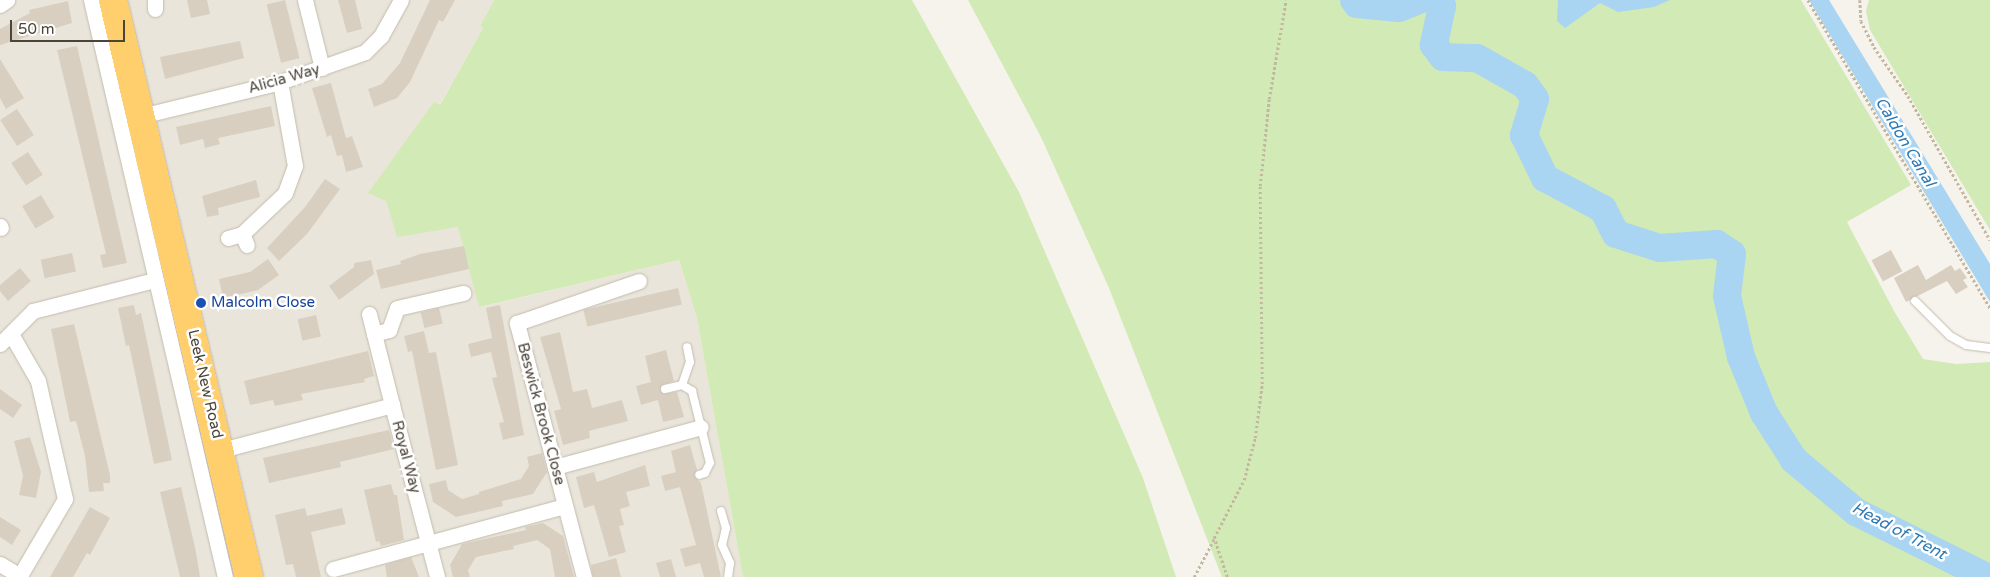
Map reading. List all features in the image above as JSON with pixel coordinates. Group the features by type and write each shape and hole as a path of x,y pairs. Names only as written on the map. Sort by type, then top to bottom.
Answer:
{"highway":[{"name":"Leek New Road","path":"113,0 141,116 148,194 221,450 249,577"}],"street":[{"path":"0,5 7,0"},
{"name":"Leek New Road","path":"92,0 148,194 155,280 224,577"},
{"path":"304,0 322,68"},
{"name":"Alicia Way","path":"141,116 280,82 365,52 381,36 400,0"},
{"path":"239,239 285,193 295,166 280,82"},
{"path":"0,564 20,576 65,499 38,381 6,339 33,311 155,280"},
{"name":"Beswick Brook Close","path":"584,577 518,323 639,281"},
{"path":"374,334 389,330 397,308 463,293"},
{"path":"368,314 392,405"},
{"name":"Royal Way","path":"221,450 392,405 437,577"},
{"path":"555,467 701,427"},
{"path":"333,569 565,506"}],"lane":[{"path":"1915,301 1950,336 1966,345 1990,348"},
{"path":"682,385 690,362 687,347"},
{"path":"665,389 682,385 692,391 709,468 699,475"},
{"path":"721,511 726,528 722,545 730,562 728,577"}],"path":[{"path":"1194,577 1244,480 1255,438 1262,384 1260,186 1270,100 1286,0"},
{"path":"1808,0 1990,308"},
{"path":"1860,0 1861,21 1874,47 1908,96 1990,240"},
{"path":"1214,538 1227,577"}],"shaded area":[{"path":"0,0 494,0 480,26 483,28 439,106 434,102 386,201 397,236 458,227 480,307 679,260 697,318 743,577 0,577"}],"green space":[{"path":"494,0 912,0 1019,192 1143,478 1176,577 743,577 697,318 679,260 479,307 458,227 397,237 386,201 368,193 434,102 440,105 483,28 480,26"},
{"path":"968,0 1801,0 1911,185 1847,222 1894,311 1923,359 1956,364 1990,362 1990,577 1222,577 1109,288 1041,137"},
{"path":"1869,0 1990,0 1990,230 1870,30 1866,11"}],"water":[{"path":"1558,0 1670,0 1654,7 1618,12 1600,3 1565,28 1557,21"},
{"name":"Caldon Canal","path":"1809,0 1829,0 1990,264 1990,302"}],"building":[{"path":"187,0 207,0 210,14 191,18"},
{"path":"285,0 300,58 281,63 267,5"},
{"path":"338,0 355,0 362,29 347,33"},
{"path":"430,0 455,0 443,22 439,20 410,82 397,98 374,107 368,89 382,84 400,63"},
{"path":"68,1 72,23 0,45 0,29 30,13 29,10"},
{"path":"240,41 244,58 165,79 160,57"},
{"path":"77,46 127,263 103,268 100,255 106,254 57,50"},
{"path":"0,59 24,98 6,109 0,98"},
{"path":"331,83 346,138 352,136 363,167 346,172 342,155 337,156 331,135 327,137 312,88"},
{"path":"271,106 275,126 218,138 220,144 205,148 203,139 180,145 176,127"},
{"path":"17,109 34,135 17,146 0,120"},
{"path":"28,152 43,175 26,186 11,163"},
{"path":"325,179 340,189 307,234 279,261 267,248 305,207"},
{"path":"256,180 260,197 218,208 219,215 207,217 202,196"},
{"path":"41,195 54,217 36,229 22,206"},
{"path":"464,246 469,269 381,289 376,270 401,264 400,261 420,254"},
{"path":"1891,250 1902,271 1883,282 1872,260"},
{"path":"72,253 76,272 45,278 41,260"},
{"path":"268,259 279,275 258,290 223,298 219,279 250,272"},
{"path":"371,260 374,274 339,300 329,286 354,267 354,263"},
{"path":"1918,265 1926,280 1951,265 1955,271 1960,268 1967,278 1963,280 1968,287 1956,294 1947,281 1906,302 1894,278"},
{"path":"20,268 31,281 8,301 0,291 0,285"},
{"path":"678,288 682,305 587,326 583,310"},
{"path":"134,305 136,315 141,313 172,460 154,464 129,345 126,346 118,308"},
{"path":"500,305 524,435 503,440 499,423 504,422 492,378 497,377 491,352 471,357 468,344 492,338 486,308"},
{"path":"439,308 443,324 424,328 421,313"},
{"path":"316,315 321,336 302,341 297,319"},
{"path":"74,324 110,475 110,483 103,483 104,491 89,492 85,456 76,421 70,422 51,329"},
{"path":"424,331 429,353 436,352 458,465 436,470 412,351 408,352 404,336"},
{"path":"560,332 573,392 587,389 592,408 622,400 628,421 589,431 590,438 563,445 554,411 561,409 540,337"},
{"path":"666,350 674,381 662,385 660,391 664,394 677,392 684,417 663,422 658,400 641,405 636,386 651,382 645,356"},
{"path":"368,351 374,376 364,379 365,382 301,394 303,400 275,406 273,400 250,405 244,381"},
{"path":"0,389 22,405 13,418 0,409"},
{"path":"389,430 394,449 340,462 341,467 269,483 263,458"},
{"path":"30,437 41,472 36,498 19,495 23,476 14,441"},
{"path":"690,445 697,470 694,476 701,483 721,577 704,577 700,563 685,567 680,549 696,545 680,487 665,491 661,476 676,472 671,451"},
{"path":"542,453 547,472 533,494 502,501 503,506 456,517 433,502 429,484 446,480 448,490 462,499 521,479 529,466 527,457"},
{"path":"645,465 650,486 626,492 630,506 620,509 624,525 619,526 626,552 609,557 594,505 584,508 576,477 594,472 597,482"},
{"path":"391,484 394,495 397,495 404,540 381,546 379,541 376,542 364,490"},
{"path":"181,487 200,577 180,577 160,492"},
{"path":"90,507 110,518 90,555 87,553 73,577 50,577"},
{"path":"305,508 307,516 342,508 346,524 311,532 321,577 296,577 293,564 286,565 275,515"},
{"path":"0,517 21,530 12,545 0,537"},
{"path":"543,523 563,536 574,577 555,577 550,549 537,540 513,546 514,549 476,557 468,570 470,577 453,577 450,565 462,544 526,530 525,527"},
{"path":"411,557 419,577 387,577 385,565"},
{"path":"616,558 621,577 593,577 591,565"},
{"path":"671,559 676,577 660,577 656,563"}],"waterway":[{"name":"Head of Trent","path":"1354,0 1357,4 1399,8 1419,0"},
{"name":"Head of Trent","path":"1434,0 1442,6 1434,45 1443,57 1477,58 1525,85 1535,99 1524,135 1545,178 1603,209 1616,234 1660,248 1717,244 1732,254 1727,296 1741,357 1764,413 1794,460 1856,512 1987,577"}],"place":[{"name":"Malcolm Close","path":"201,303"}]}
